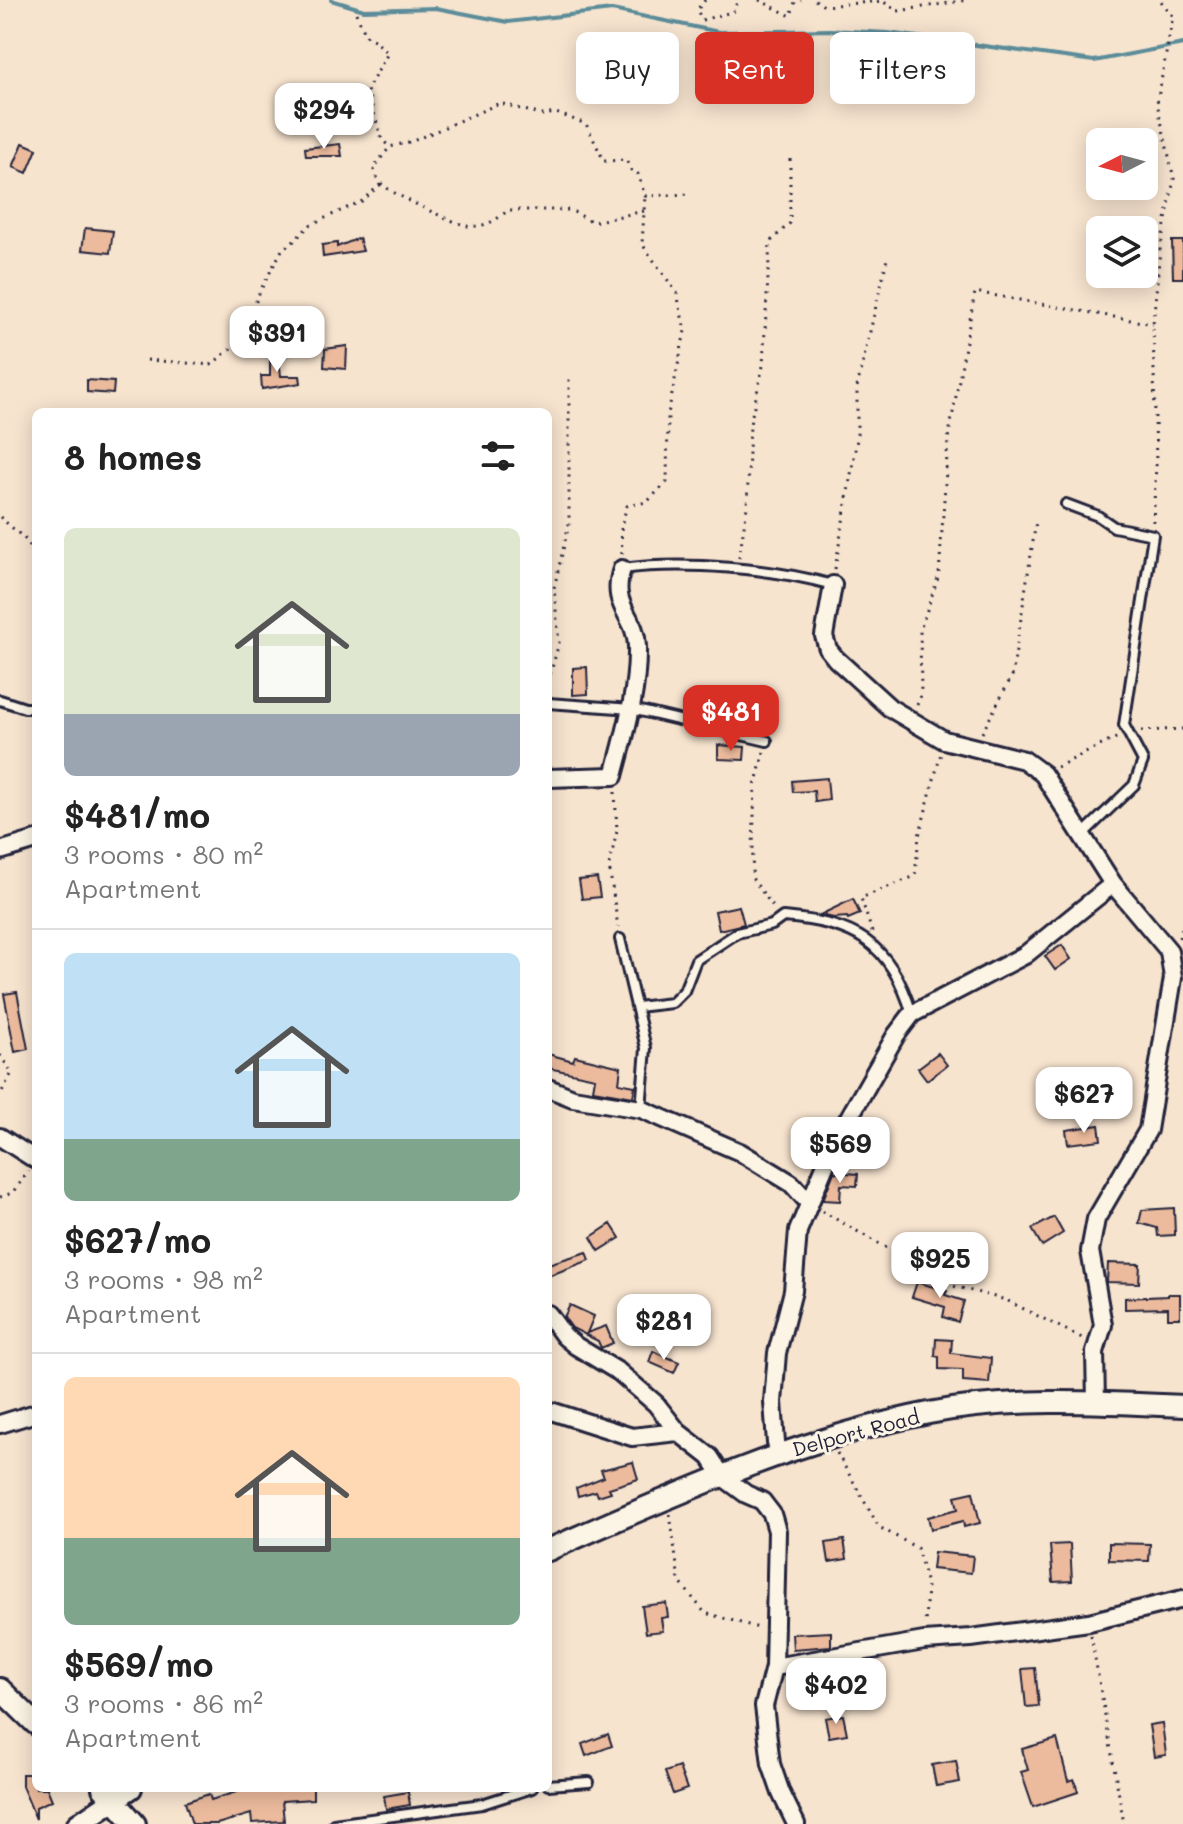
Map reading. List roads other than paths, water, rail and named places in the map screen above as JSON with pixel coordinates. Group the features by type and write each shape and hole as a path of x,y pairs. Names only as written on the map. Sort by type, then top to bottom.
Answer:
{"street":[{"path":"552,778 614,776 632,709 637,646 617,592 622,569"},
{"path":"833,585 823,627 828,649 890,708 911,721 944,740 1024,760 1043,774 1113,884 1169,951 1173,978 1148,1130 1096,1219 1090,1251 1103,1325 1095,1352 1096,1402"},
{"path":"0,851 32,841"},
{"path":"780,1454 776,1443 773,1402 777,1353 793,1291 798,1231 835,1142 896,1035 912,1014 1025,955 1113,884"},
{"path":"552,1090 573,1098 641,1109 740,1152 791,1183 809,1203"},
{"path":"0,1137 32,1159"},
{"path":"552,1320 564,1336 619,1372 656,1404 678,1432 710,1457 723,1477 746,1494 762,1501 772,1514 777,1531 774,1667 764,1706 771,1764 796,1824"},
{"name":"Delport Road","path":"552,1548 667,1498 780,1454 930,1413 995,1405 1096,1402 1183,1406"},
{"path":"552,1411 632,1437 678,1432"},
{"path":"0,1424 32,1414"},
{"path":"774,1667 924,1641 1089,1622 1183,1599"},
{"path":"0,1689 32,1720"},
{"path":"78,1824 116,1792 135,1824"}],"lane":[{"path":"1066,504 1098,516 1114,527 1153,535 1124,725 1143,761 1134,785 1082,835"},
{"path":"622,569 737,569 809,578 833,585"},
{"path":"0,700 32,708"},
{"path":"552,703 632,709 767,741"},
{"path":"637,1007 672,1003 684,991 696,960 737,933 772,925 783,917 828,922 863,936 886,962 912,1014"},
{"path":"620,939 646,1048 641,1109"},
{"path":"552,1785 589,1782"},
{"path":"334,1824 482,1804 520,1792"}],"waterway":[{"path":"331,0 364,10 436,8 508,22 612,10 719,32 830,30 888,33 1094,61 1183,44"}]}
